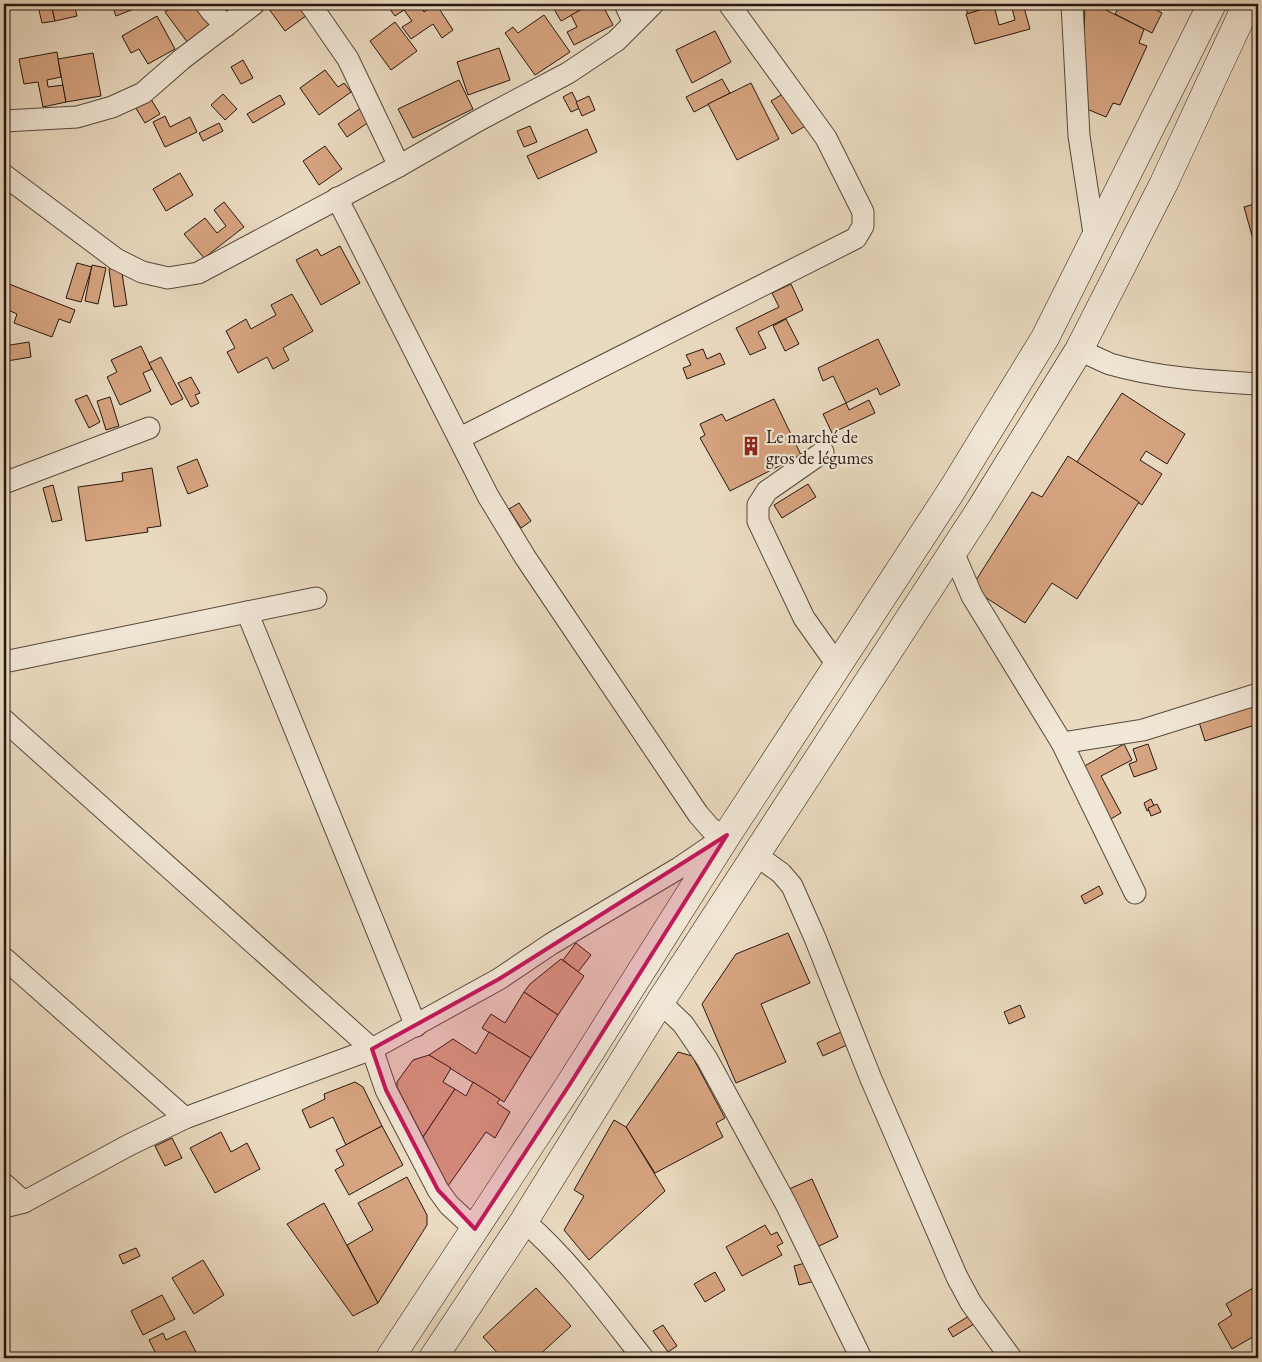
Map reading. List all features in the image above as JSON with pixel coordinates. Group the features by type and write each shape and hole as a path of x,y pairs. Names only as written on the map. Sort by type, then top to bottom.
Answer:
{"main road":[{"path":"390,1358 570,1084 727,835 952,490 1040,346 1095,240 1212,4"},
{"path":"433,1358 524,1221 660,1002 793,795 980,510 1079,350 1164,183 1247,4"},
{"path":"727,835 756,855"}],"street":[{"path":"206,4 226,26"},
{"path":"4,121 77,117 112,107 143,93 182,59 254,4"},
{"path":"310,4 348,59 399,166"},
{"path":"625,4 634,23"},
{"path":"4,175 116,260 142,272 168,278 198,273 568,73 616,41 654,4"},
{"path":"460,438 856,238 863,226 863,212 826,138 729,4"},
{"path":"1072,4 1079,136 1095,240"},
{"path":"337,198 488,496 525,557 692,806 711,829 727,835"},
{"path":"1079,350 1108,363 1139,371 1202,380 1258,384"},
{"path":"4,483 149,428"},
{"path":"823,452 767,491 758,505 758,521 804,618 838,666"},
{"path":"953,552 972,596 1062,743 1135,893"},
{"path":"4,662 316,598"},
{"path":"247,612 416,1026"},
{"path":"1062,743 1143,730 1258,694"},
{"path":"4,720 372,1049 386,1090 438,1190 449,1206 474,1229"},
{"path":"4,1207 24,1202 129,1145 185,1118 372,1049 499,979 551,944 679,868 727,835"},
{"path":"756,855 782,873 792,886 815,938 871,1079 957,1277 971,1303 1010,1358"},
{"path":"4,958 185,1118"},
{"path":"660,1002 683,1024 707,1059 786,1204 861,1358"},
{"path":"4,1184 24,1202"},
{"path":"524,1221 539,1234 594,1296 643,1358"}],"highlighted area":[{"path":"727,835 570,1084 475,1229 438,1190 386,1090 372,1049 499,979"}],"building":[{"path":"27,4 51,4 55,21 42,23 38,6 28,8"},
{"path":"51,4 74,4 77,16 55,21"},
{"path":"123,4 132,4 134,9 116,16 113,8"},
{"path":"177,4 218,4 226,14 188,43 165,12"},
{"path":"276,4 310,4 314,10 285,31 269,9"},
{"path":"386,4 419,4 424,12 436,4 453,30 442,38 433,24 411,39 402,27 412,21 404,10 395,16"},
{"path":"564,4 592,4 561,21 554,9"},
{"path":"592,4 602,4 613,25 574,45 567,32 577,27 571,15"},
{"path":"964,4 989,4 990,6 968,14"},
{"path":"1011,4 1023,4 1030,29 975,44 966,14 994,6 999,25 1015,20"},
{"path":"1085,4 1094,4 1144,29 1139,43 1147,46 1120,105 1113,103 1106,117 1082,107"},
{"path":"1121,4 1134,4 1145,9 1147,5 1162,13 1152,33 1115,14"},
{"path":"544,15 570,52 535,75 505,33 513,27 518,33"},
{"path":"157,16 175,49 148,64 139,49 131,53 122,36"},
{"path":"395,22 417,51 391,70 370,41"},
{"path":"715,31 731,62 692,83 676,50"},
{"path":"499,48 510,80 468,95 457,62"},
{"path":"57,52 61,77 47,80 48,87 63,85 66,102 43,107 38,82 24,84 19,59"},
{"path":"93,53 101,96 66,102 58,59"},
{"path":"243,60 253,78 241,84 231,67"},
{"path":"325,70 338,87 344,83 351,92 319,115 300,88"},
{"path":"722,79 730,93 694,112 686,97"},
{"path":"459,80 473,109 413,138 398,109"},
{"path":"751,83 779,139 737,160 708,104"},
{"path":"572,92 580,108 571,112 563,97"},
{"path":"786,92 807,125 792,134 771,101"},
{"path":"223,94 237,109 225,120 211,105"},
{"path":"280,95 285,104 253,123 247,114"},
{"path":"149,96 160,114 145,123 134,105"},
{"path":"589,96 595,110 582,116 576,102"},
{"path":"374,99 382,113 347,137 338,124"},
{"path":"165,116 170,127 190,117 197,132 165,147 153,122"},
{"path":"219,123 223,131 203,141 199,133"},
{"path":"530,126 537,142 524,147 517,131"},
{"path":"587,129 597,152 538,179 527,156"},
{"path":"325,146 342,169 319,185 303,161"},
{"path":"180,173 193,195 166,211 153,189"},
{"path":"224,202 244,227 204,258 184,234 205,218 217,233 226,226 214,210"},
{"path":"1258,203 1258,257 1244,207"},
{"path":"340,246 360,283 321,305 296,260 317,249 321,256"},
{"path":"77,263 92,267 81,302 66,298"},
{"path":"92,265 106,268 98,304 85,301"},
{"path":"121,267 127,305 114,307 109,269"},
{"path":"4,282 75,310 70,323 59,319 52,337 14,323 17,314 8,310 4,319"},
{"path":"791,284 803,310 758,332 766,348 750,355 736,328 779,307 772,293"},
{"path":"292,294 313,331 283,348 289,360 273,369 267,357 238,373 227,352 235,348 226,331 246,319 251,329 276,315 271,305"},
{"path":"786,319 799,344 785,351 773,326"},
{"path":"878,339 900,385 880,395 877,388 846,403 833,376 823,381 818,368"},
{"path":"29,342 31,357 7,361 4,346"},
{"path":"141,346 152,369 143,373 151,391 120,405 107,377 117,372 111,360"},
{"path":"703,349 707,359 720,353 725,364 687,379 683,368 691,365 686,355"},
{"path":"161,357 183,399 171,405 149,363"},
{"path":"191,377 200,393 195,395 199,403 191,407 178,383"},
{"path":"1122,393 1185,434 1167,464 1146,451 1140,460 1162,474 1142,505 1077,462"},
{"path":"87,395 100,422 89,428 75,400"},
{"path":"110,397 119,426 106,430 97,401"},
{"name":"Le marché de gros de légumes","path":"774,399 801,455 730,491 700,438 705,435 700,424 722,414 726,421"},
{"path":"869,400 875,413 832,433 823,414 846,403 849,410"},
{"path":"1068,456 1139,502 1077,599 1052,583 1025,623 971,588 1032,492 1042,497"},
{"path":"197,459 208,486 188,494 177,467"},
{"path":"152,468 161,526 147,528 148,532 86,541 78,487 123,481 122,473"},
{"path":"808,484 816,497 782,518 774,505"},
{"path":"53,485 62,520 52,522 43,488"},
{"path":"519,503 531,521 521,528 509,509"},
{"path":"1258,703 1258,724 1205,741 1199,722"},
{"path":"1124,744 1132,760 1101,776 1121,813 1109,820 1081,768"},
{"path":"1148,744 1157,769 1134,777 1129,764 1137,761 1133,749"},
{"path":"1151,799 1155,808 1147,811 1144,803"},
{"path":"1157,804 1161,812 1151,816 1148,808"},
{"path":"1099,886 1103,894 1085,904 1081,896"},
{"path":"788,933 810,983 761,1004 786,1062 736,1083 702,1004 736,954"},
{"path":"576,943 591,955 578,972 563,960"},
{"path":"561,959 584,976 558,1015 524,992 530,984"},
{"path":"524,992 558,1015 531,1058 482,1028 491,1014 505,1023"},
{"path":"1020,1005 1025,1017 1009,1024 1004,1012"},
{"path":"489,1032 531,1058 504,1102 429,1055 453,1039 476,1054"},
{"path":"841,1032 847,1045 823,1056 817,1043"},
{"path":"678,1052 692,1056 725,1118 716,1123 723,1137 655,1173 626,1127"},
{"path":"429,1055 451,1068 443,1082 455,1089 423,1137 397,1087 397,1082 413,1060"},
{"path":"355,1082 363,1087 382,1126 346,1145 333,1117 310,1128 302,1110 325,1099 324,1094"},
{"path":"473,1082 500,1099 497,1103 510,1112 495,1138 486,1132 448,1186 423,1137 455,1089 466,1096"},
{"path":"614,1120 626,1127 665,1191 589,1260 564,1230 584,1196 574,1190"},
{"path":"382,1126 403,1165 349,1195 335,1170 344,1165 336,1150"},
{"path":"221,1132 231,1152 247,1143 260,1169 215,1193 190,1148"},
{"path":"172,1138 182,1158 165,1166 155,1146"},
{"path":"407,1177 427,1215 427,1225 378,1303 347,1245 373,1230 358,1203"},
{"path":"812,1179 838,1237 815,1248 789,1189"},
{"path":"324,1203 378,1303 353,1316 287,1224"},
{"path":"765,1225 771,1235 777,1232 783,1243 777,1246 782,1255 742,1276 726,1247"},
{"path":"136,1248 140,1256 123,1264 119,1255"},
{"path":"203,1260 224,1295 194,1314 172,1278"},
{"path":"809,1262 815,1281 799,1285 794,1266"},
{"path":"715,1272 725,1290 705,1302 694,1284"},
{"path":"1258,1285 1258,1334 1232,1349 1218,1324 1232,1315 1226,1304"},
{"path":"536,1288 571,1326 536,1358 502,1358 483,1337"},
{"path":"162,1295 175,1319 143,1335 131,1311"},
{"path":"969,1316 974,1324 953,1337 948,1329"},
{"path":"663,1325 677,1346 668,1352 653,1331"},
{"path":"185,1331 199,1358 158,1358 149,1340 163,1333 166,1340"}],"place":[{"name":"Le marché de gros de légumes","path":"751,446"}]}
